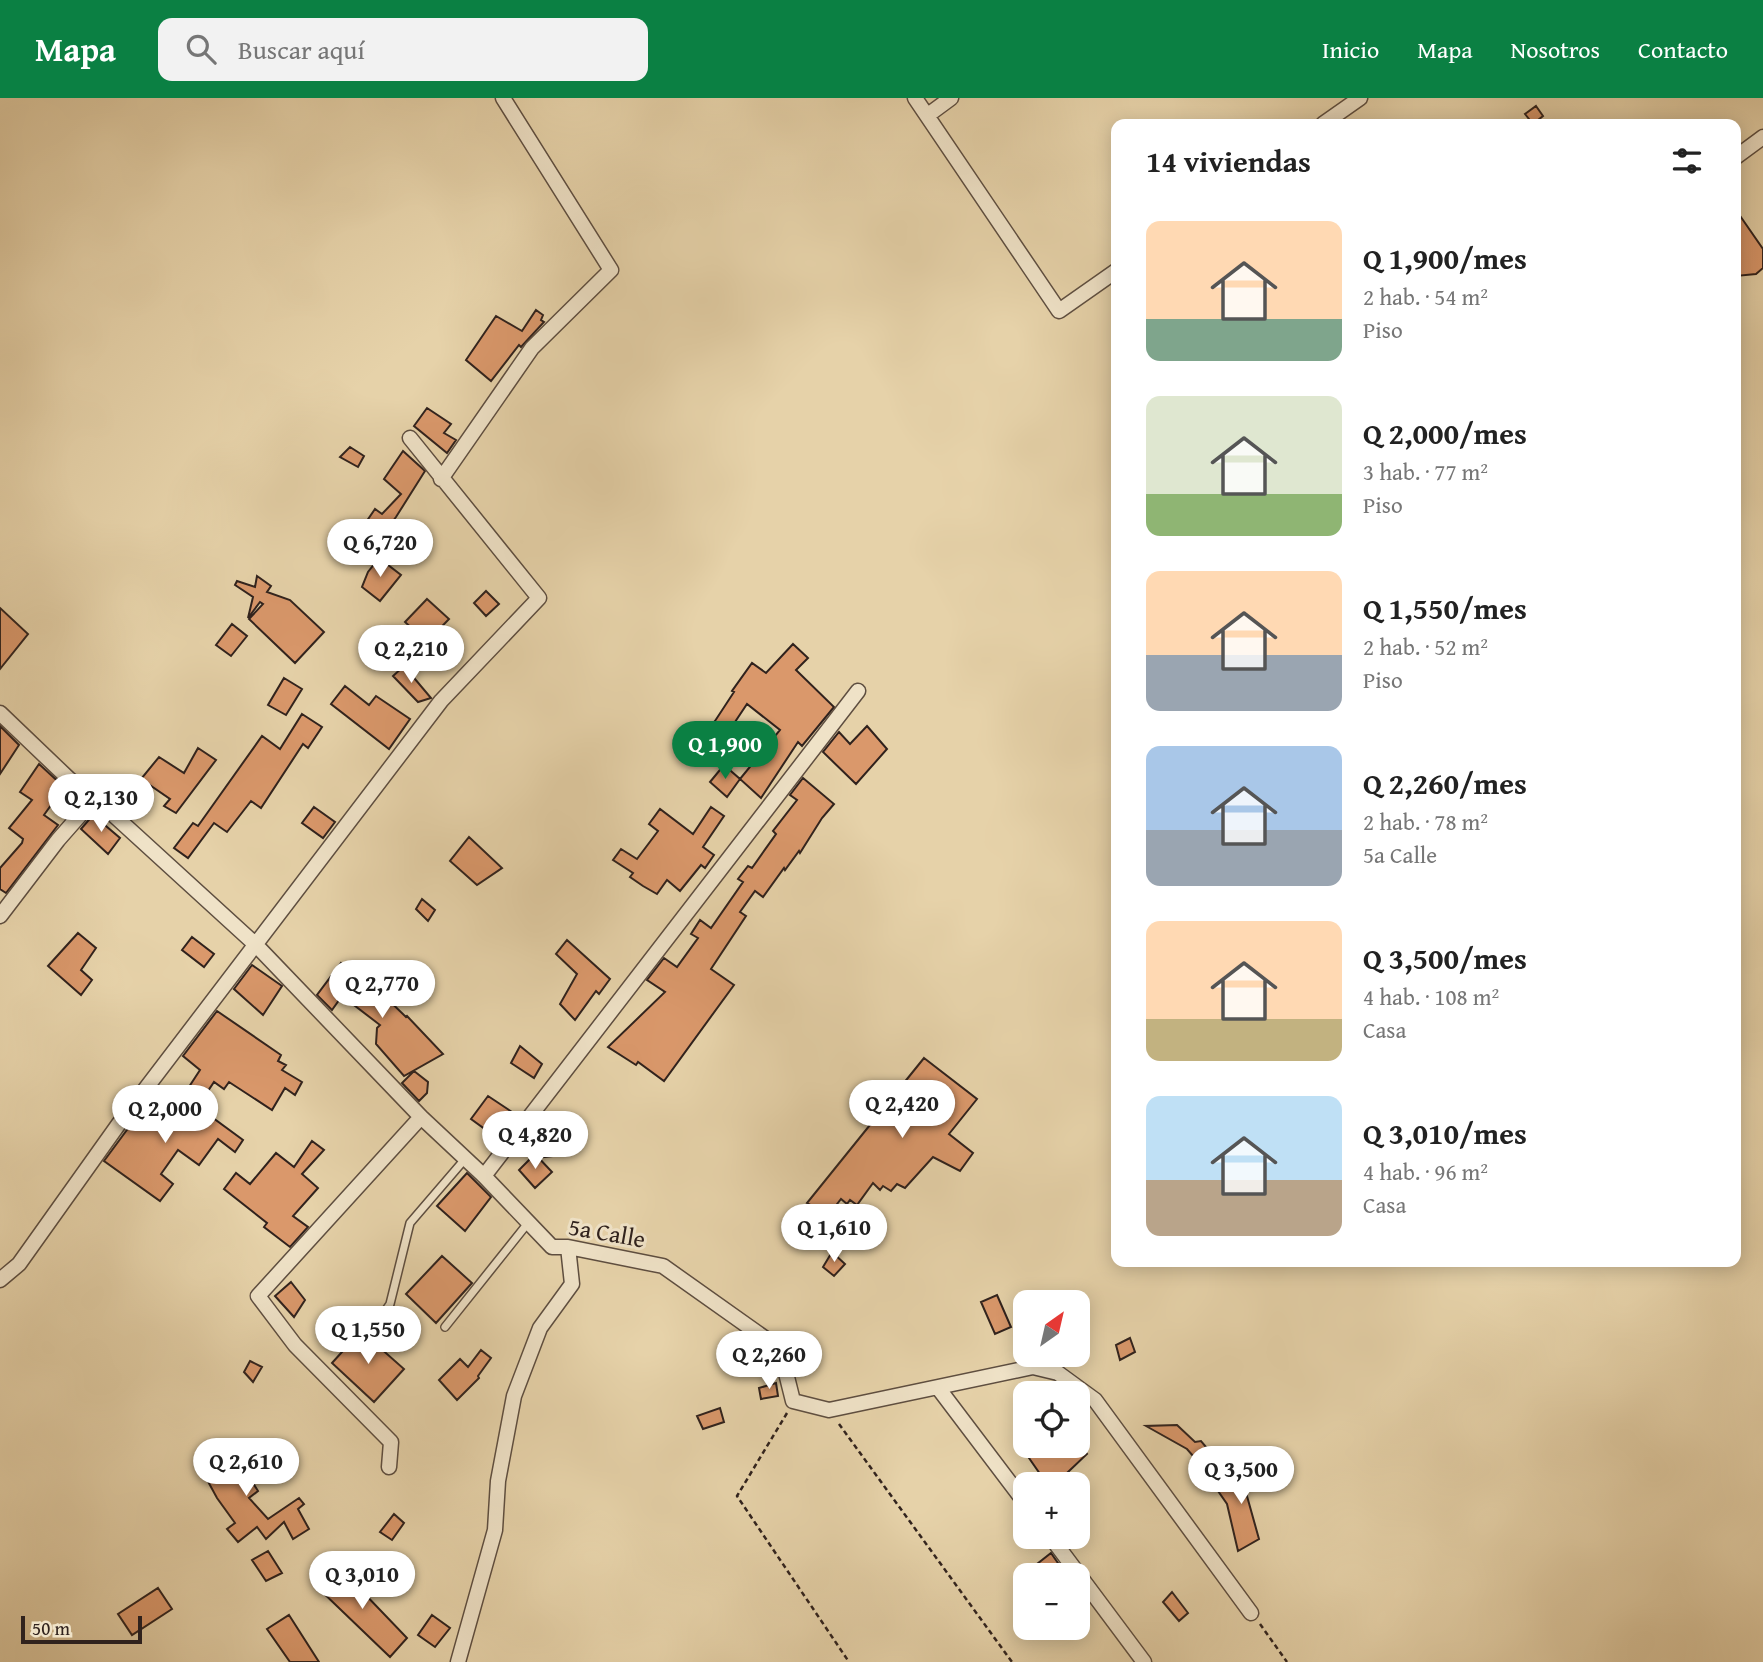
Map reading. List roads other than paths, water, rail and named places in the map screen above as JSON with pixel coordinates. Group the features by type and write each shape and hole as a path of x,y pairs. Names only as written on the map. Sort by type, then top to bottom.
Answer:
{"street":[{"path":"441,479 532,348 611,270 503,98"},
{"path":"915,98 1059,311 1111,275"},
{"path":"928,115 951,98"},
{"path":"1330,119 1360,98"},
{"path":"1741,153 1763,137"},
{"path":"0,1280 19,1264 118,1125 441,701 539,598 410,438"},
{"path":"484,1176 858,691"},
{"name":"5a Calle","path":"0,713 69,779 95,798 256,945 421,1117 466,1158 552,1247 568,1247 663,1266 780,1349 793,1401 829,1410 939,1389"},
{"path":"0,916 58,840 95,798"},
{"path":"389,1467 391,1442 295,1345 258,1296 421,1117"},
{"path":"458,1662 495,1530 498,1481 514,1396 540,1328 572,1284 568,1247"},
{"path":"1013,1487 939,1389 1033,1367 1058,1373 1095,1400 1251,1613"},
{"path":"1060,1549 1144,1662"}],"lane":[{"path":"370,1333 390,1304 410,1223 466,1158"},
{"path":"445,1326 528,1223"}]}
